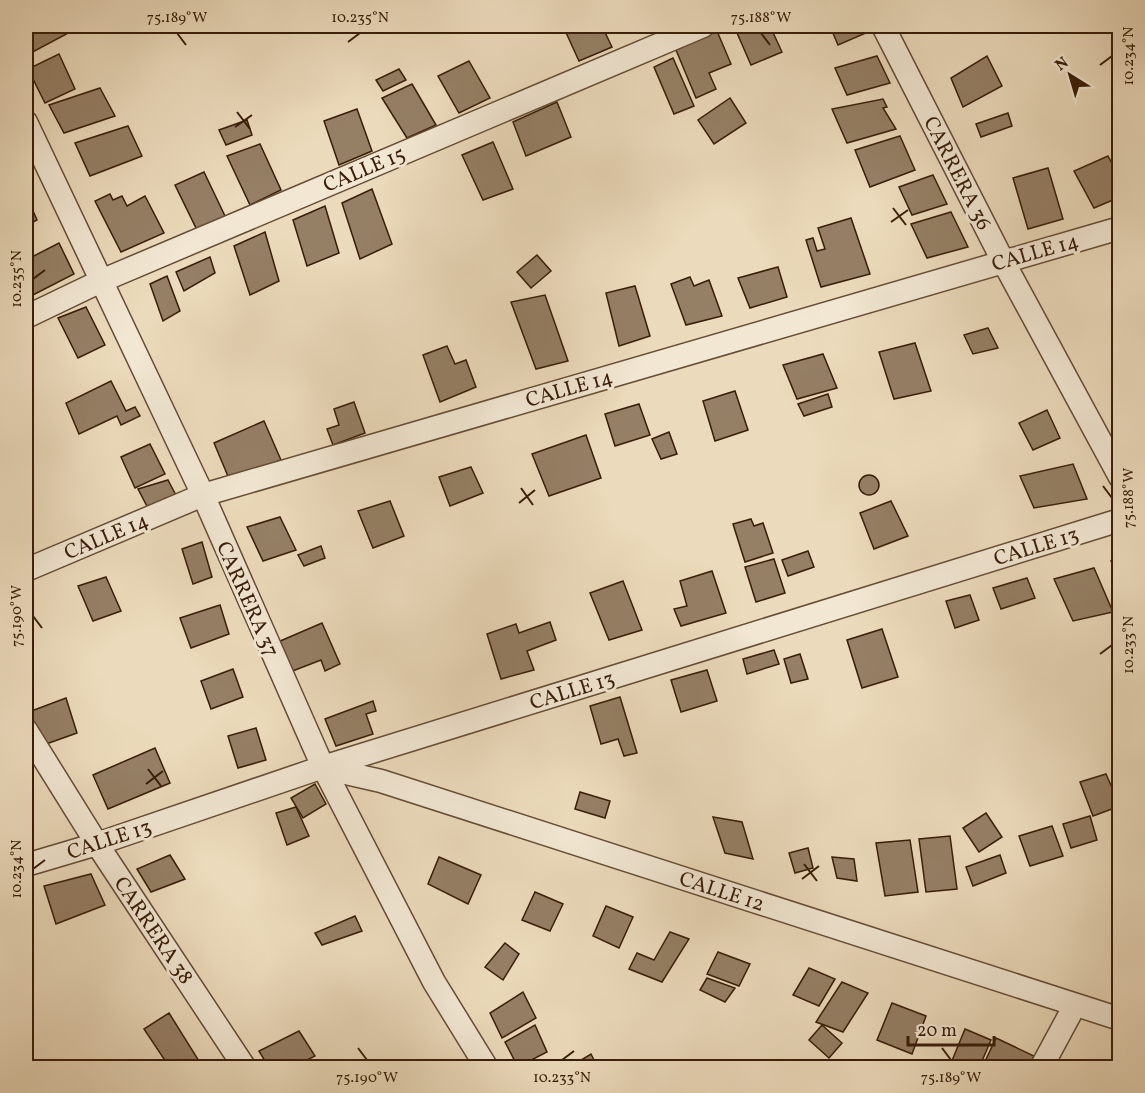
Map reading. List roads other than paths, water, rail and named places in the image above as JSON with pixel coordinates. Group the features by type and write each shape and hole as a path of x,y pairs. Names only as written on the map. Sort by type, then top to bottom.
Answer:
{"street":[{"name":"CALLE 15","path":"26,317 101,280 703,26"},
{"name":"CARRERA 36","path":"883,26 1003,261 1119,477"},
{"name":"CARRERA 37","path":"26,122 202,495 323,767 434,982 487,1068"},
{"name":"CALLE 14","path":"26,570 202,495 1119,228"},
{"name":"CALLE 13","path":"26,865 97,844 323,767 1119,520"},
{"name":"CARRERA 38","path":"26,730 97,844 245,1068"},
{"name":"CALLE 12","path":"323,767 381,781 1119,1019"},
{"path":"1041,1068 1076,1005"}]}
